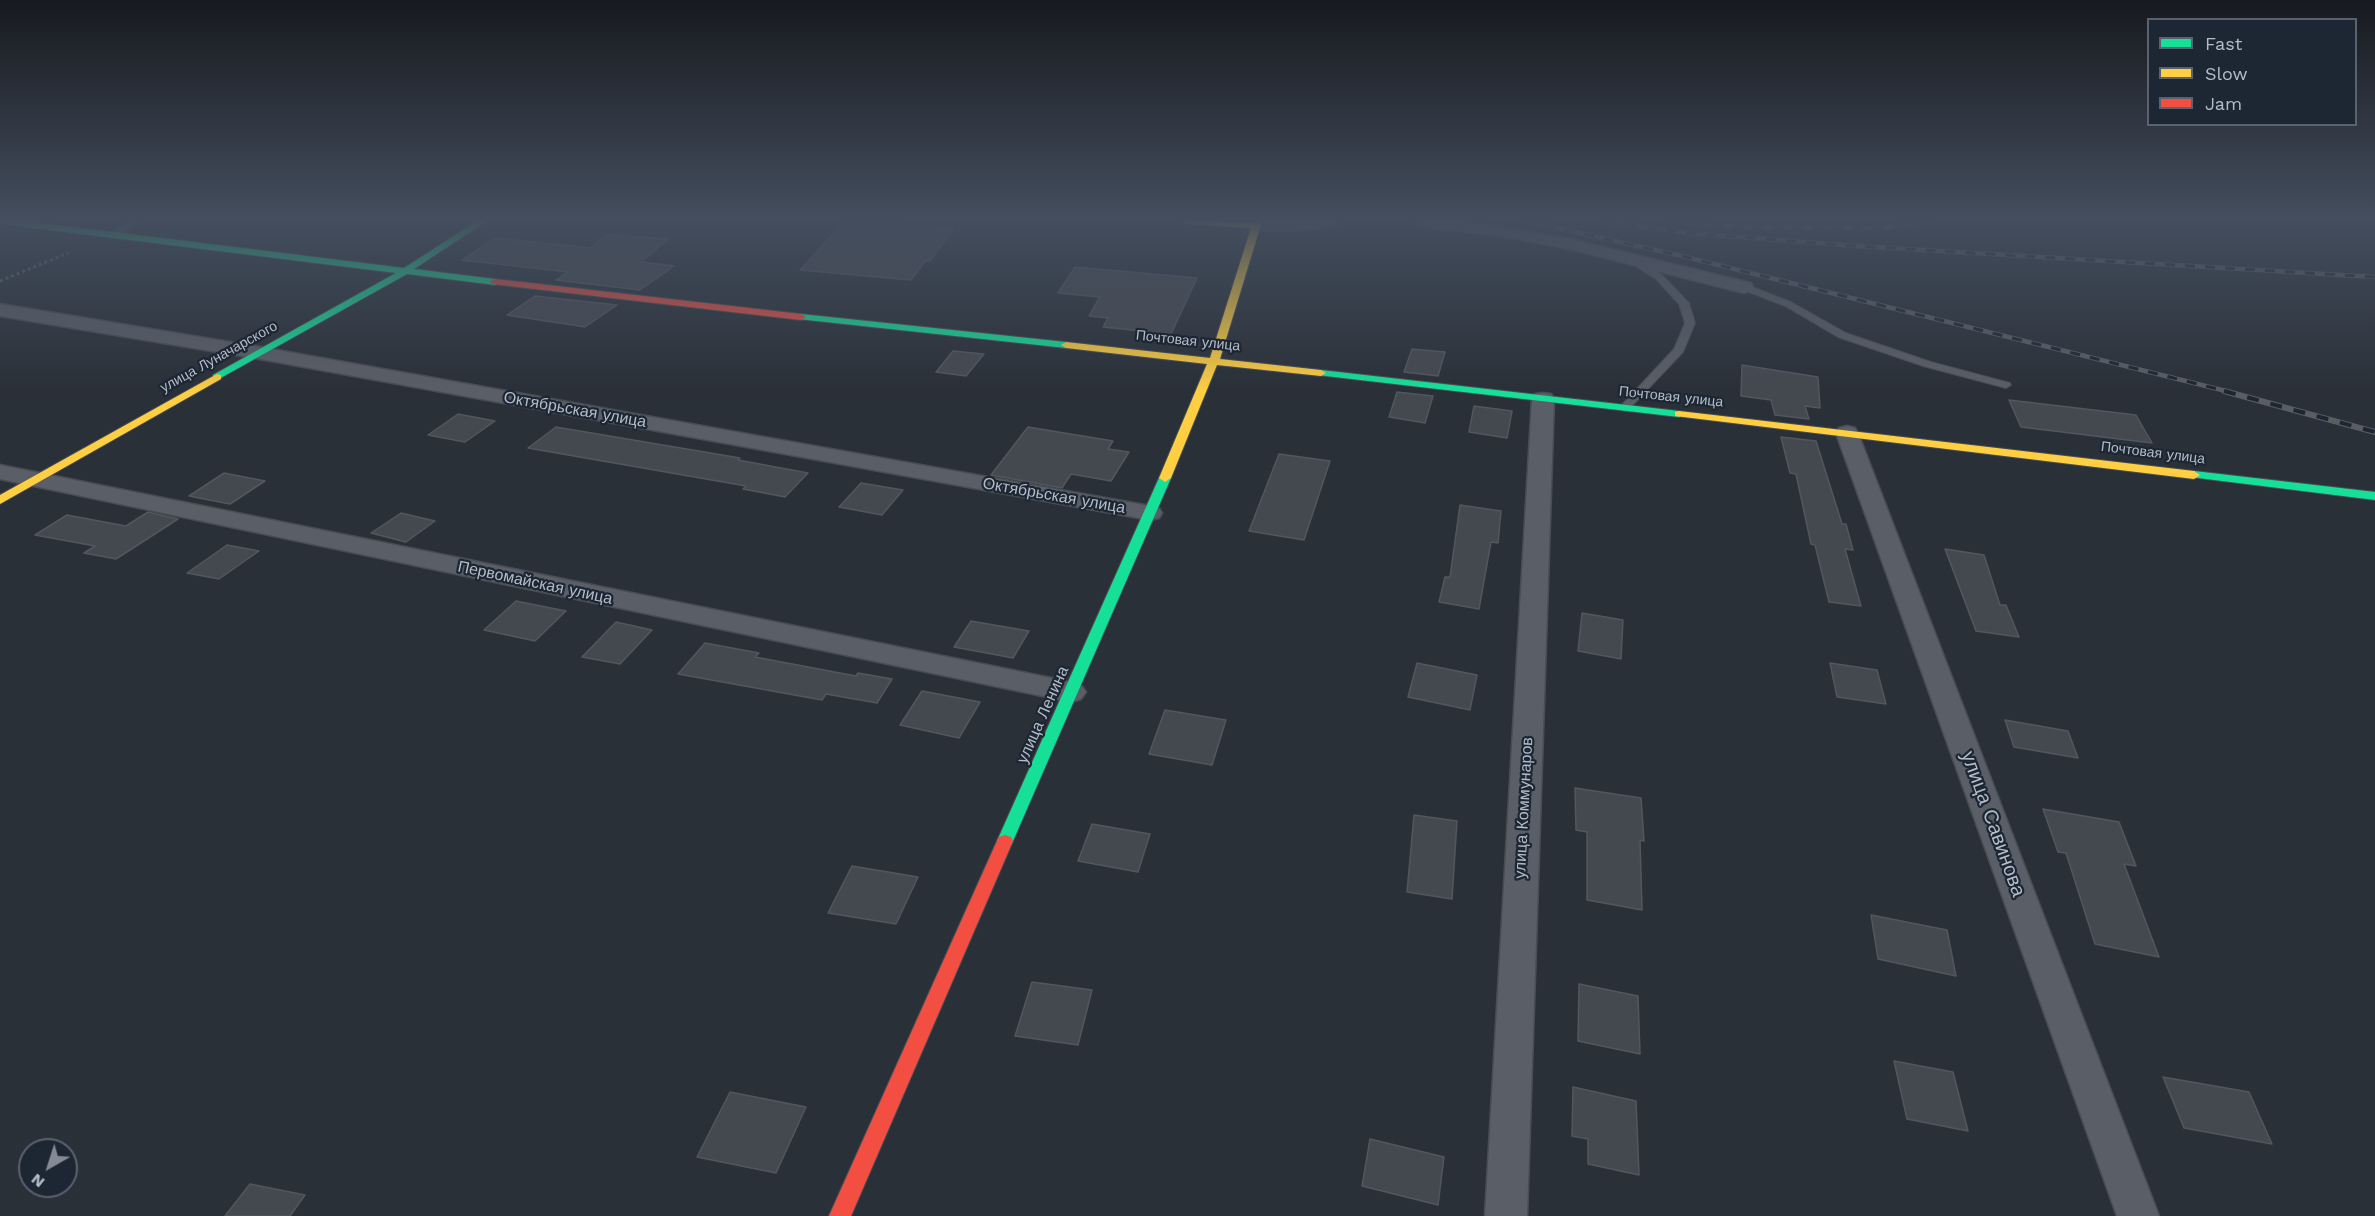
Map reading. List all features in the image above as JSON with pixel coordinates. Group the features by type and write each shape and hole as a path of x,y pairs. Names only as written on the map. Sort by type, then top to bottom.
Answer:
{"street":[{"name":"улица Луначарского","path":"0,500 394,278"},
{"name":"Почтовая улица","path":"455,278 960,335 1214,360 2374,497"},
{"name":"улица Ленина","path":"840,1216 1150,513 1214,360 1241,278"},
{"path":"1708,278 1744,287"},
{"name":"Октябрьская улица","path":"0,310 260,353 1150,513"},
{"name":"улица Коммунаров","path":"1506,1216 1543,399"},
{"name":"улица Савинова","path":"1847,433 2138,1216"},
{"name":"Первомайская улица","path":"0,472 1071,692"}],"lane":[{"path":"1624,408 1679,350 1690,323 1684,303 1660,278"},
{"path":"1744,287 1788,304 1842,335 1927,364 2006,385"}],"building":[{"path":"559,278 657,278 640,290 556,280"},
{"path":"886,278 913,278 911,280"},
{"path":"1068,278 1197,278 1171,334 1103,327 1108,318 1089,316 1100,297 1058,293"},
{"path":"535,296 617,305 585,327 507,315"},
{"path":"1412,349 1445,352 1438,376 1404,372"},
{"path":"953,351 984,354 966,376 936,372"},
{"path":"1742,365 1818,377 1820,408 1805,406 1809,419 1775,415 1771,400 1741,396"},
{"path":"1397,392 1433,396 1425,423 1389,417"},
{"path":"2009,400 2136,415 2152,443 2021,427"},
{"path":"1474,406 1512,411 1507,438 1469,432"},
{"path":"458,414 495,421 465,442 428,435"},
{"path":"556,427 740,458 738,460 808,473 785,497 743,489 746,486 528,448"},
{"path":"1028,427 1113,441 1108,449 1129,452 1111,481 1071,474 1062,488 991,475"},
{"path":"1781,437 1816,441 1842,524 1846,524 1853,550 1845,549 1861,606 1829,602 1815,545 1811,544 1796,474 1790,473"},
{"path":"1279,454 1330,461 1304,540 1249,531"},
{"path":"224,473 265,481 230,504 189,496"},
{"path":"861,483 903,490 882,515 839,507"},
{"path":"1460,505 1501,511 1498,543 1491,542 1479,609 1439,602 1445,577 1450,577"},
{"path":"148,512 178,519 116,559 84,553 95,546 35,535 67,515 126,526"},
{"path":"401,513 435,521 406,542 371,533"},
{"path":"227,545 259,551 219,579 187,573"},
{"path":"1945,549 1984,555 2000,605 2006,605 2019,637 1976,631"},
{"path":"516,601 566,611 535,641 484,630"},
{"path":"1582,613 1623,620 1621,659 1578,651"},
{"path":"971,621 1029,631 1013,658 954,647"},
{"path":"616,622 652,630 620,664 582,657"},
{"path":"705,643 759,653 755,657 856,676 858,673 892,679 877,703 826,694 822,700 678,674"},
{"path":"1417,663 1477,675 1470,710 1408,697"},
{"path":"1830,663 1877,670 1886,704 1837,697"},
{"path":"922,691 980,702 959,738 900,725"},
{"path":"1165,710 1226,720 1212,765 1149,754"},
{"path":"2005,720 2068,731 2078,758 2014,747"},
{"path":"1575,788 1641,798 1644,841 1640,840 1642,910 1587,900 1587,832 1576,830"},
{"path":"2043,809 2119,822 2136,866 2124,864 2159,957 2095,944 2066,853 2058,852"},
{"path":"1414,815 1457,821 1452,899 1407,892"},
{"path":"1092,824 1150,834 1138,872 1078,861"},
{"path":"852,866 918,877 896,924 828,913"},
{"path":"1871,915 1947,930 1956,976 1878,959"},
{"path":"1032,982 1092,990 1078,1045 1015,1036"},
{"path":"1579,984 1638,996 1640,1054 1578,1041"},
{"path":"1894,1061 1953,1072 1968,1131 1907,1119"},
{"path":"2163,1077 2249,1092 2272,1144 2184,1128"},
{"path":"1573,1087 1636,1101 1639,1175 1588,1164 1588,1139 1572,1136"},
{"path":"730,1092 806,1107 776,1173 697,1157"},
{"path":"1370,1139 1444,1157 1438,1205 1362,1186"},
{"path":"250,1184 305,1195 290,1216 225,1216"}],"railway":[{"path":"1770,278 2230,392"},
{"path":"2224,391 2375,432"}],"traffic: fast":[{"path":"217,377 394,278"},
{"path":"461,278 495,282"},
{"path":"801,317 1066,345"},
{"path":"1321,373 1679,414"},
{"path":"2194,475 2375,496"},
{"path":"1005,841 1165,478"}],"traffic: slow":[{"path":"1165,478 1214,360 1240,278"},
{"path":"1066,345 1321,373"},
{"path":"0,500 217,377"},
{"path":"1679,414 2194,475"}],"traffic: jam":[{"path":"495,282 801,317"},
{"path":"840,1216 1005,841"}]}
